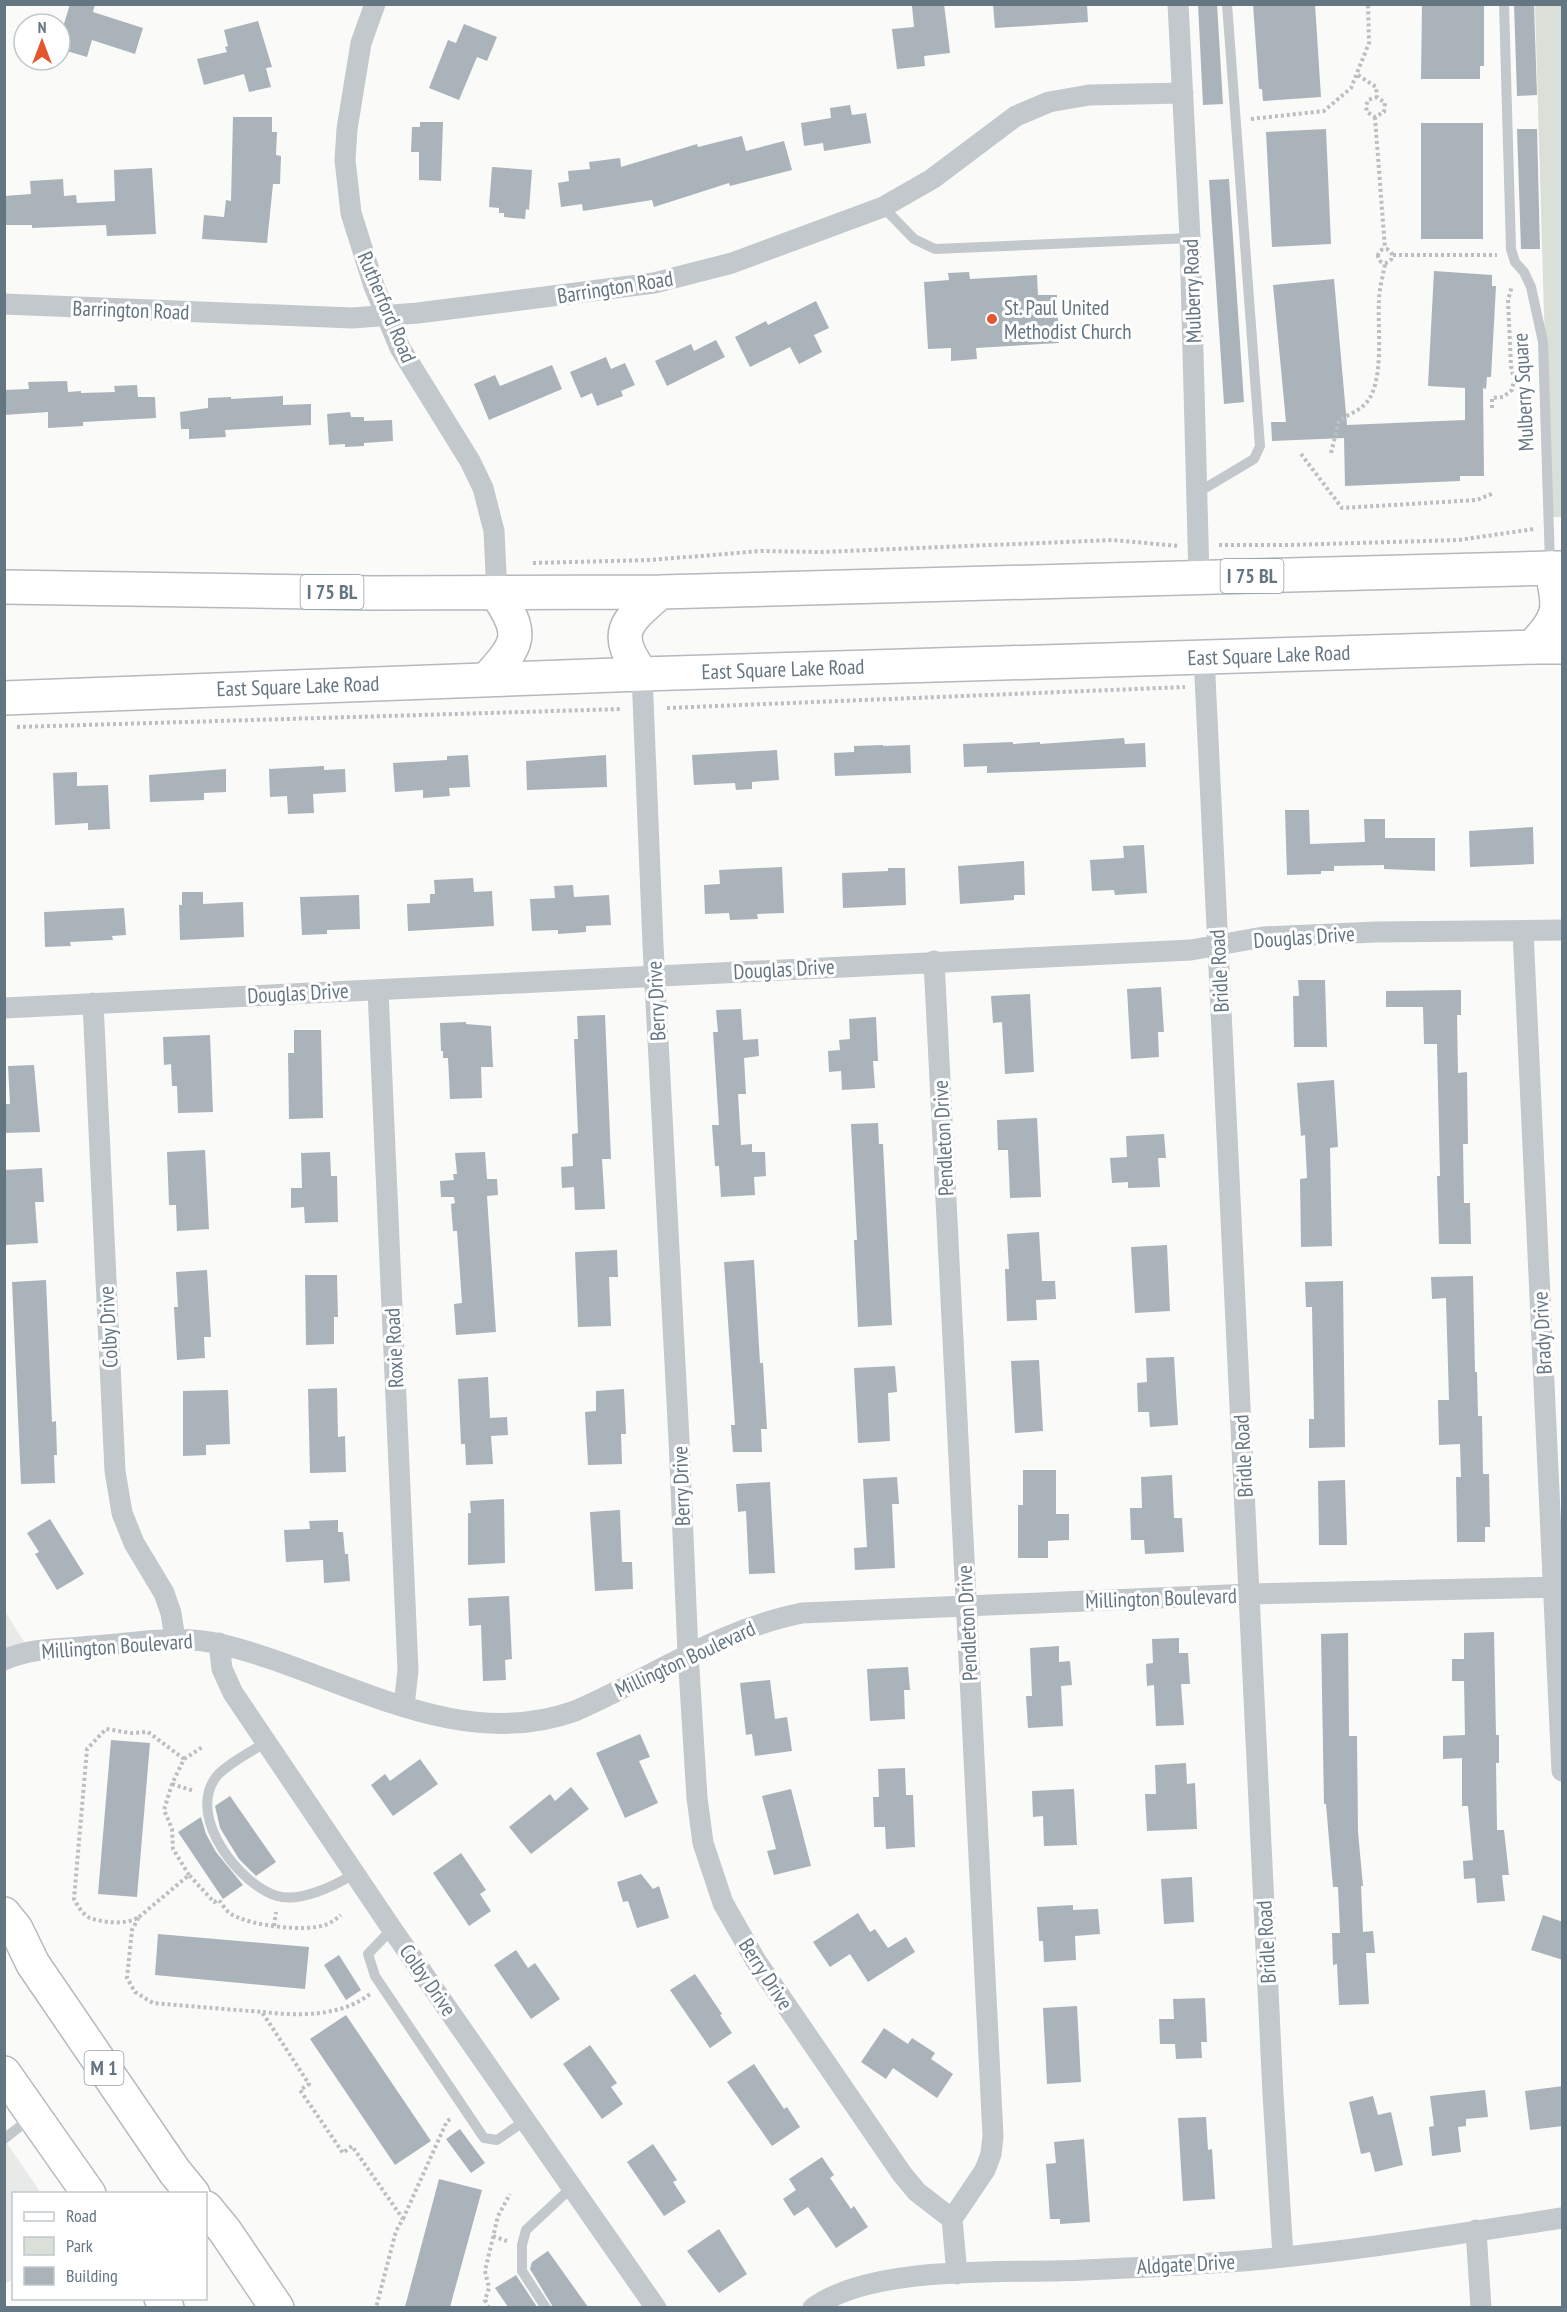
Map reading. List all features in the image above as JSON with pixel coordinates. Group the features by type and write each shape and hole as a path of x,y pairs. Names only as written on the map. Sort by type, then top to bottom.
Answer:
{"main road":[{"name":"I 75 BL","path":"4,587 497,594 660,592 1557,568"},
{"path":"1547,647 1551,627 1557,614 1557,568"},
{"path":"642,674 628,653 625,635 627,625 635,614 660,592"},
{"path":"487,679 510,651 516,627 512,616 497,594"},
{"name":"East Square Lake Road","path":"10,712 487,679 1547,647"},
{"name":"M 1","path":"4,1914 16,1929 19,1960 192,2192"},
{"path":"4,2073 88,2192"},
{"path":"207,2209 225,2231 277,2307"}],"street":[{"name":"Mulberry Road","path":"1178,4 1190,238 1198,578"},
{"name":"Rutherford Road","path":"370,6 358,55 347,129 345,160 353,221 400,348 470,461 483,488 494,531 497,594"},
{"name":"Barrington Road","path":"4,304 352,318 591,292 672,279 783,246 883,207 924,184 999,127 1033,108 1089,95 1183,93"},
{"name":"Bridle Road","path":"1204,656 1283,2256"},
{"name":"Berry Drive","path":"642,674 688,1653 699,1823 708,1864 723,1903 756,1961 902,2174 917,2192 952,2219"},
{"name":"Douglas Drive","path":"4,1008 1191,950 1263,937 1563,930"},
{"name":"Brady Drive","path":"1523,931 1558,1587 1563,1771"},
{"name":"Pendleton Drive","path":"934,961 993,2136 991,2154 985,2170 952,2219"},
{"name":"Roxie Road","path":"378,990 408,1670 404,1706"},
{"name":"Colby Drive","path":"93,1003 116,1479 120,1504 128,1528 164,1593 171,1613 175,1639"},
{"name":"Millington Boulevard","path":"7,1655 175,1639 219,1643 427,1714 474,1722 536,1722 557,1717 594,1702 688,1653 759,1624 802,1613 826,1610 1250,1594 1558,1587"},
{"name":"Colby Drive","path":"219,1643 222,1669 226,1680 266,1742 354,1874 656,2307"},
{"name":"Aldgate Drive","path":"813,2307 846,2289 908,2277 1085,2270 1283,2256 1563,2218"},
{"path":"952,2219 957,2274"},
{"path":"1476,2230 1481,2307"}],"lane":[{"path":"1197,493 1254,459 1260,446 1227,4"},
{"path":"1504,4 1512,255"},
{"path":"883,207 914,239 935,249 1190,238"},
{"name":"Mulberry Square","path":"1512,255 1531,287 1543,342 1557,568"},
{"path":"266,1742 234,1762 214,1779 208,1795 207,1812 216,1838 238,1870 256,1885 278,1897 304,1895 338,1884 354,1874"},
{"path":"392,1929 368,1954 375,1976 484,2138 497,2140 526,2121"},
{"path":"4,2139 35,2115"},
{"path":"546,2307 522,2271 522,2245 526,2230 572,2188"}],"path":[{"path":"1236,120 1324,111 1351,88 1369,43 1368,4"},
{"path":"1358,75 1376,87 1377,97"},
{"path":"1377,97 1383,100 1385,109 1382,115 1375,117 1367,112 1366,106 1368,100 1377,97"},
{"path":"1375,117 1385,249 1393,255 1512,255 1512,288 1508,300 1511,366 1514,380 1512,390 1503,397 1492,398 1492,408"},
{"path":"1385,249 1377,256 1385,264"},
{"path":"1385,264 1392,260 1393,255"},
{"path":"1331,453 1339,421 1363,407 1370,398 1375,383 1381,348 1379,298 1385,264"},
{"path":"1301,454 1342,508 1477,500 1494,493"},
{"path":"1224,545 1459,540 1521,530"},
{"path":"523,563 650,560 762,551 822,552 1113,540 1139,541 1170,547"},
{"path":"667,708 1183,687"},
{"path":"10,712 622,709"},
{"path":"184,1759 148,1731 131,1733 106,1729 87,1749 74,1899 79,1909 89,1917 110,1922 131,1922 189,1875"},
{"path":"204,1746 184,1759 172,1784 164,1810 172,1828 173,1849 189,1875 214,1902 219,1900 231,1914 255,1922 291,1928 316,1927 333,1921 341,1915"},
{"path":"172,1784 208,1795"},
{"path":"139,1917 132,1930 127,1978 135,1992 153,2003 299,2016 316,2014 360,2002"},
{"path":"262,2012 309,2084 300,2090 343,2153 352,2146 403,2219"},
{"path":"376,2307 396,2231 447,2121"},
{"path":"489,2307 485,2300 489,2288 485,2271 498,2216 510,2194"}],"shaded area":[{"path":"4,1610 26,1645 4,1657"},
{"path":"4,2139 40,2192 12,2192 12,2280 5,2284"}],"green space":[{"path":"1535,5 1562,5 1562,517 1550,517"}],"building":[{"path":"70,4 95,4 93,12 143,28 135,54 92,40 87,57 72,53 72,12 68,12"},
{"path":"944,4 950,53 924,56 925,66 897,69 892,29 914,27 912,6"},
{"path":"993,4 1087,4 1088,22 995,28"},
{"path":"1198,4 1217,4 1223,104 1203,105"},
{"path":"1253,4 1315,4 1321,97 1263,101 1262,89 1259,89"},
{"path":"1422,4 1484,4 1484,66 1480,66 1480,79 1421,79"},
{"path":"1514,4 1534,4 1537,95 1517,96"},
{"path":"258,21 272,67 266,68 271,87 249,92 244,74 204,85 197,59 227,52 225,47 228,46 224,30"},
{"path":"464,24 497,37 487,61 477,57 459,100 429,88 448,40 456,43"},
{"path":"850,105 852,115 866,113 871,143 824,151 823,143 804,146 801,123 831,118 830,108"},
{"path":"233,117 272,117 272,132 277,132 276,155 281,156 280,184 273,184 267,243 202,239 204,215 224,217 226,200 231,201"},
{"path":"420,122 443,122 441,181 419,180 419,152 411,152 412,127 420,127"},
{"path":"1421,123 1483,123 1483,239 1421,239"},
{"path":"1326,129 1331,244 1272,247 1266,132"},
{"path":"1517,129 1537,129 1540,249 1521,249"},
{"path":"742,136 746,151 784,141 792,170 730,186 729,183 654,207 652,200 583,211 582,204 561,207 558,183 569,181 568,171 590,169 589,162 620,158 621,167 697,144 698,147"},
{"path":"492,167 532,170 529,210 526,209 525,219 504,217 504,213 499,213 499,208 489,207"},
{"path":"152,168 156,234 107,236 106,225 32,228 32,225 4,225 4,196 31,194 30,181 63,179 64,196 76,195 77,203 115,201 114,170"},
{"path":"1229,179 1244,402 1224,404 1209,180"},
{"path":"1434,271 1492,275 1492,286 1496,286 1491,377 1487,377 1486,389 1483,388 1484,476 1460,476 1460,481 1345,486 1344,438 1272,441 1271,422 1286,422 1273,285 1334,279 1347,425 1465,420 1465,388 1428,386"},
{"name":"St. Paul United Methodist Church","path":"969,272 970,279 1037,275 1038,295 1057,295 1059,343 976,348 977,359 951,361 951,348 928,349 924,282 949,280 948,273"},
{"path":"816,301 829,328 814,335 822,352 799,364 790,347 750,367 735,337 766,321 768,325"},
{"path":"716,340 725,357 667,386 655,361 691,344 694,351"},
{"path":"606,357 611,369 625,363 635,385 621,391 623,396 597,406 592,393 581,398 570,372"},
{"path":"552,365 562,389 489,420 474,384 495,375 500,386"},
{"path":"67,381 68,392 81,391 81,393 115,392 114,386 137,385 138,397 155,397 156,418 83,422 83,426 48,428 48,412 4,415 4,390 29,389 28,382"},
{"path":"283,396 283,405 311,404 311,425 225,430 226,437 189,439 189,429 181,429 180,412 208,408 208,398"},
{"path":"350,412 351,417 364,417 364,421 392,420 393,441 364,443 364,446 329,445 327,414"},
{"path":"1124,738 1125,744 1145,743 1146,767 987,773 987,766 964,767 963,744 1040,742 1040,744"},
{"path":"910,745 911,773 835,776 834,753 854,752 854,746"},
{"path":"777,750 779,780 752,782 752,789 736,790 735,783 694,785 692,755"},
{"path":"468,755 470,787 449,788 450,796 423,798 423,790 395,792 393,763 447,760 447,756"},
{"path":"606,755 607,787 527,790 526,761"},
{"path":"324,766 324,770 345,769 346,792 313,794 314,813 288,814 287,796 270,797 269,769"},
{"path":"226,769 226,792 204,793 204,800 150,802 149,775"},
{"path":"77,772 77,786 108,785 110,829 88,830 88,823 55,825 53,773"},
{"path":"1285,810 1309,810 1310,844 1365,842 1364,819 1385,819 1385,838 1435,838 1435,871 1384,869 1384,865 1334,866 1334,871 1321,871 1321,874 1287,875"},
{"path":"1533,827 1534,864 1470,867 1469,831"},
{"path":"1144,845 1147,893 1115,895 1114,890 1092,891 1090,860 1124,858 1123,846"},
{"path":"1024,861 1025,895 1014,895 1014,900 960,904 958,866"},
{"path":"782,867 784,913 757,914 758,919 730,920 729,913 705,914 704,885 720,884 719,870"},
{"path":"888,868 905,868 906,905 843,908 842,873 888,871"},
{"path":"473,878 474,892 492,891 494,926 408,931 407,904 430,903 430,894 435,894 434,880"},
{"path":"573,885 574,897 609,895 611,925 586,926 586,932 558,934 558,930 532,931 530,899 555,898 554,886"},
{"path":"182,892 203,892 203,904 243,902 244,937 180,940 179,905 182,905"},
{"path":"359,895 360,929 327,930 327,934 302,935 300,897"},
{"path":"124,908 126,935 112,936 113,940 70,942 71,946 45,947 44,912"},
{"path":"1298,980 1325,980 1327,1047 1294,1047 1293,996 1299,996"},
{"path":"1161,987 1164,1032 1158,1032 1159,1057 1131,1059 1127,989"},
{"path":"1461,990 1461,1015 1457,1015 1458,1073 1467,1072 1468,1144 1463,1144 1464,1203 1470,1203 1471,1244 1439,1244 1437,1044 1424,1044 1423,1007 1386,1007 1386,991"},
{"path":"1030,994 1034,1072 1005,1074 1002,1022 993,1023 991,996"},
{"path":"741,1009 743,1040 758,1039 759,1056 744,1058 746,1094 738,1094 741,1145 752,1144 752,1152 765,1152 766,1176 754,1177 755,1195 721,1197 719,1166 715,1166 712,1125 719,1125 713,1032 718,1032 716,1010"},
{"path":"605,1015 611,1159 602,1159 605,1209 575,1210 574,1187 562,1188 561,1167 573,1166 572,1134 578,1133 574,1039 578,1039 577,1016"},
{"path":"876,1017 878,1061 873,1061 875,1088 842,1090 841,1071 829,1072 828,1051 840,1050 839,1040 850,1039 849,1019"},
{"path":"466,1022 466,1024 491,1026 493,1067 481,1067 482,1098 450,1099 448,1058 443,1058 443,1051 441,1051 440,1023"},
{"path":"294,1030 321,1030 323,1118 289,1119 288,1053 294,1053"},
{"path":"210,1035 213,1112 178,1113 177,1086 172,1086 171,1064 164,1065 163,1037"},
{"path":"34,1065 40,1132 4,1133 4,1104 10,1104 8,1066"},
{"path":"1334,1080 1338,1147 1330,1148 1332,1246 1301,1247 1300,1179 1307,1178 1305,1135 1301,1136 1297,1083"},
{"path":"1037,1118 1041,1197 1010,1198 1008,1150 998,1150 997,1120"},
{"path":"878,1123 879,1144 883,1144 892,1325 858,1327 854,1240 857,1240 851,1124"},
{"path":"1164,1134 1166,1158 1158,1158 1160,1187 1128,1188 1128,1182 1112,1183 1110,1158 1127,1157 1126,1136"},
{"path":"205,1150 209,1229 177,1231 176,1205 169,1205 167,1152"},
{"path":"330,1152 331,1176 337,1176 338,1222 305,1223 304,1207 291,1208 291,1188 302,1188 301,1153"},
{"path":"485,1152 487,1179 497,1179 498,1195 487,1196 496,1332 456,1335 454,1304 462,1303 457,1231 453,1231 451,1204 455,1203 454,1197 441,1197 440,1181 454,1180 453,1174 457,1174 455,1153"},
{"path":"42,1168 44,1202 35,1202 38,1243 5,1245 4,1170"},
{"path":"1039,1232 1042,1281 1055,1281 1056,1299 1036,1300 1037,1320 1007,1321 1005,1269 1009,1269 1007,1234"},
{"path":"1167,1245 1170,1311 1135,1313 1131,1247"},
{"path":"617,1250 618,1277 609,1277 611,1326 578,1327 575,1252"},
{"path":"754,1260 760,1363 763,1363 767,1429 761,1429 762,1452 733,1452 731,1425 735,1425 724,1262"},
{"path":"207,1270 211,1337 204,1337 205,1358 177,1360 174,1307 178,1307 176,1272"},
{"path":"305,1275 337,1275 338,1317 334,1317 334,1344 306,1345"},
{"path":"1473,1276 1475,1372 1477,1372 1478,1416 1482,1416 1483,1474 1489,1474 1490,1527 1485,1527 1485,1542 1457,1542 1456,1477 1461,1477 1460,1444 1439,1445 1438,1400 1449,1400 1446,1298 1432,1299 1431,1277"},
{"path":"46,1280 52,1422 56,1421 55,1483 21,1484 12,1282"},
{"path":"1343,1281 1345,1447 1309,1448 1309,1419 1314,1419 1312,1307 1306,1307 1305,1282"},
{"path":"1174,1357 1178,1425 1150,1427 1149,1412 1138,1412 1137,1383 1147,1382 1146,1358"},
{"path":"1039,1360 1043,1431 1015,1433 1011,1361"},
{"path":"895,1366 897,1392 888,1393 890,1441 858,1443 854,1368"},
{"path":"488,1377 490,1418 507,1417 508,1435 491,1436 493,1464 466,1465 465,1444 461,1444 458,1379"},
{"path":"337,1388 338,1437 345,1436 346,1472 310,1473 308,1389"},
{"path":"624,1389 626,1434 621,1434 622,1464 588,1465 585,1412 596,1411 596,1391"},
{"path":"228,1390 230,1444 206,1445 206,1455 183,1456 183,1391"},
{"path":"1023,1470 1056,1470 1056,1514 1069,1514 1069,1540 1048,1541 1048,1558 1018,1558 1018,1505 1023,1505"},
{"path":"1172,1475 1174,1518 1182,1518 1184,1552 1145,1554 1144,1540 1131,1540 1130,1508 1142,1508 1141,1477"},
{"path":"897,1477 899,1504 892,1504 895,1568 855,1570 854,1548 867,1547 863,1479"},
{"path":"1345,1480 1347,1545 1319,1545 1318,1481"},
{"path":"770,1482 775,1573 749,1574 746,1511 738,1512 736,1484"},
{"path":"504,1499 505,1563 468,1565 470,1501"},
{"path":"620,1510 622,1562 632,1562 633,1589 595,1591 590,1512"},
{"path":"50,1519 84,1574 57,1590 35,1554 39,1552 27,1533"},
{"path":"338,1520 338,1532 343,1532 345,1554 348,1554 350,1581 324,1583 323,1560 286,1562 284,1530 310,1529 309,1521"},
{"path":"509,1596 512,1659 505,1660 506,1680 483,1681 481,1625 469,1626 468,1598"},
{"path":"1494,1632 1496,1735 1499,1735 1499,1763 1496,1763 1497,1830 1504,1830 1509,1875 1502,1875 1505,1901 1477,1903 1475,1878 1464,1879 1463,1861 1473,1860 1468,1806 1462,1806 1462,1758 1443,1759 1443,1736 1465,1735 1464,1681 1452,1681 1452,1659 1464,1659 1464,1633"},
{"path":"1348,1633 1349,1736 1357,1736 1358,1832 1363,1886 1361,1886 1363,1932 1373,1931 1375,1953 1366,1953 1369,2004 1339,2005 1337,1964 1333,1965 1332,1933 1340,1933 1338,1887 1333,1887 1326,1804 1324,1804 1321,1634"},
{"path":"1179,1638 1179,1653 1188,1653 1190,1684 1181,1684 1184,1725 1156,1726 1154,1685 1147,1686 1146,1664 1153,1663 1152,1639"},
{"path":"1059,1646 1059,1662 1070,1661 1072,1685 1061,1686 1063,1726 1028,1728 1026,1696 1032,1696 1030,1648"},
{"path":"908,1667 910,1690 904,1690 905,1719 870,1721 867,1669"},
{"path":"770,1680 775,1719 787,1717 792,1751 755,1756 752,1734 746,1735 740,1683"},
{"path":"640,1734 650,1757 639,1761 658,1803 625,1818 596,1753"},
{"path":"111,1740 150,1743 137,1897 98,1894"},
{"path":"420,1759 438,1784 393,1816 371,1785 385,1774 390,1781"},
{"path":"1186,1763 1187,1784 1195,1783 1197,1829 1147,1831 1145,1794 1156,1794 1155,1765"},
{"path":"905,1768 906,1795 913,1795 915,1847 886,1849 885,1827 874,1827 873,1797 879,1797 878,1769"},
{"path":"571,1787 589,1809 531,1854 509,1827 550,1794 555,1801"},
{"path":"791,1789 811,1866 774,1875 767,1851 776,1849 762,1796"},
{"path":"1074,1789 1077,1845 1044,1846 1043,1816 1033,1817 1032,1791"},
{"path":"230,1796 276,1862 256,1876 239,1859 220,1828 215,1806"},
{"path":"201,1817 206,1834 216,1852 243,1885 223,1899 178,1832"},
{"path":"461,1853 486,1890 480,1894 491,1911 469,1926 433,1873"},
{"path":"641,1874 653,1889 659,1886 669,1918 637,1928 628,1901 623,1902 617,1882"},
{"path":"1192,1877 1194,1922 1164,1924 1161,1879"},
{"path":"1073,1905 1073,1910 1098,1909 1100,1934 1075,1936 1076,1960 1044,1962 1043,1941 1039,1941 1037,1907"},
{"path":"858,1913 870,1932 875,1929 888,1948 906,1937 915,1952 868,1982 850,1954 830,1967 813,1942"},
{"path":"1543,1915 1563,1922 1563,1960 1531,1950"},
{"path":"158,1934 309,1947 305,1989 155,1975"},
{"path":"516,1950 528,1968 535,1963 560,1999 531,2019 494,1965"},
{"path":"339,1955 361,1990 346,2000 324,1965"},
{"path":"695,1974 732,2033 710,2048 670,1990"},
{"path":"1205,1998 1207,2042 1201,2042 1202,2058 1176,2059 1175,2044 1160,2044 1159,2019 1174,2019 1173,1999"},
{"path":"1077,2006 1081,2082 1047,2084 1043,2008"},
{"path":"346,2015 431,2141 395,2165 310,2039"},
{"path":"884,2028 908,2044 912,2038 935,2053 931,2059 953,2074 937,2098 893,2068 886,2079 861,2062"},
{"path":"590,2045 617,2083 611,2087 623,2104 602,2119 563,2064"},
{"path":"754,2064 784,2109 787,2107 800,2127 772,2146 727,2082"},
{"path":"1563,2086 1563,2126 1530,2130 1525,2091"},
{"path":"1485,2090 1488,2117 1466,2119 1466,2126 1458,2127 1461,2152 1432,2156 1429,2127 1434,2126 1430,2096"},
{"path":"1373,2096 1378,2115 1391,2112 1403,2165 1375,2172 1370,2152 1361,2154 1349,2102"},
{"path":"1206,2117 1208,2150 1212,2149 1215,2199 1183,2201 1178,2118"},
{"path":"460,2129 485,2163 471,2173 446,2139"},
{"path":"1084,2139 1090,2222 1060,2224 1060,2219 1050,2219 1046,2164 1056,2163 1054,2142"},
{"path":"653,2144 677,2180 673,2182 686,2202 664,2216 627,2162"},
{"path":"822,2157 834,2175 830,2178 851,2209 854,2206 868,2227 836,2248 808,2207 794,2216 783,2199 796,2190 789,2179"},
{"path":"439,2179 482,2190 450,2307 405,2307"},
{"path":"719,2229 747,2274 719,2293 687,2251"},
{"path":"548,2251 588,2307 553,2307 530,2269 532,2262"},
{"path":"516,2275 537,2307 508,2307 495,2288"}],"place":[{"name":"St. Paul United Methodist Church","path":"992,319"}]}
